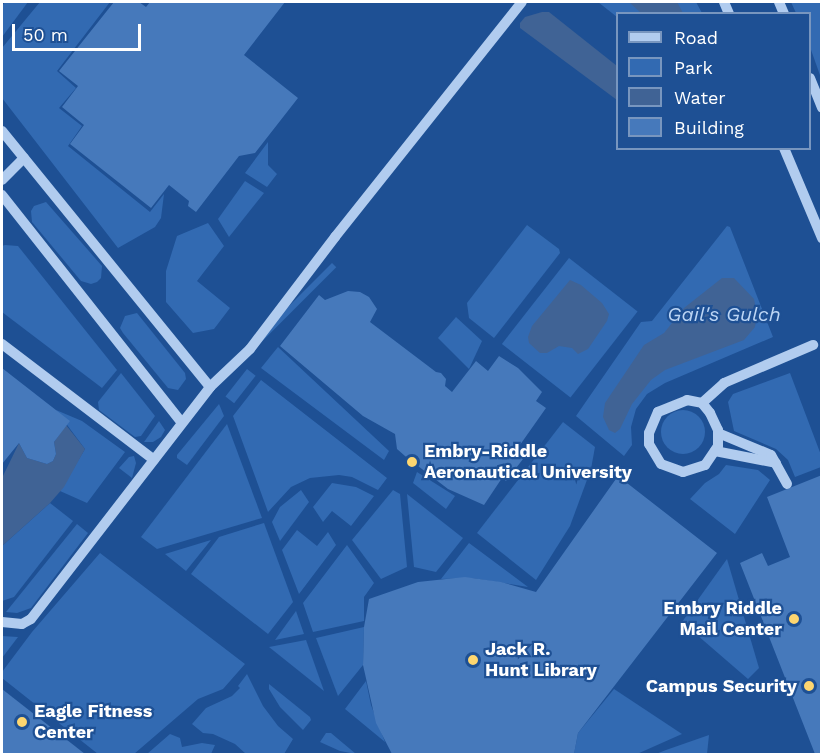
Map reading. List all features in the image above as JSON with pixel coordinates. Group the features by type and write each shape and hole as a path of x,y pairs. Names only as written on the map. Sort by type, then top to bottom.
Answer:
{"street":[{"path":"2,622 22,624 31,619 210,387 250,349 335,237 522,2"},
{"path":"811,80 822,108"},
{"path":"2,130 210,387"},
{"path":"785,150 822,237"},
{"path":"2,180 24,158"},
{"path":"2,195 182,423"},
{"path":"2,344 154,460"},
{"path":"702,403 724,383 813,345"},
{"path":"687,400 702,403 716,423 718,433 715,451 705,465 682,472 661,464 650,444 651,422 658,412 687,400"},
{"path":"718,433 768,452 788,484"},
{"path":"715,451 776,463"}],"green space":[{"path":"5,2 28,2 2,37 2,6"},
{"path":"40,2 110,2 57,71 76,88 59,108 82,126 68,146 150,212 164,194 161,218 155,227 118,248 2,98 2,48"},
{"path":"598,2 696,2 701,12 616,12 616,16"},
{"path":"791,2 821,2 821,78 811,50 811,12 796,12"},
{"path":"268,142 268,165 277,174 267,187 245,173"},
{"path":"245,181 264,193 229,237 218,219"},
{"path":"46,202 102,266 101,278 97,282 91,284 81,281 32,222 31,211 34,206"},
{"path":"208,223 224,246 197,281 230,308 214,329 193,333 166,302 166,271 177,236"},
{"path":"527,225 559,249 560,253 494,338 469,318 467,303"},
{"path":"727,226 730,227 773,337 665,383 647,394 636,409 631,427 632,445 624,456 576,416 641,322 652,321"},
{"path":"2,246 18,246 117,370 102,388 2,312"},
{"path":"569,258 638,312 570,397 502,344"},
{"path":"332,263 336,267 248,356 244,351"},
{"path":"137,313 185,373 186,379 178,390 168,388 120,328 125,316"},
{"path":"456,317 482,341 469,369 438,338"},
{"path":"278,347 389,451 384,460 261,368"},
{"path":"247,369 256,376 234,403 225,397"},
{"path":"121,373 155,416 141,436 135,437 99,410 98,402"},
{"path":"790,373 821,455 821,467 795,477 788,460 776,449 734,431 728,402 733,394"},
{"path":"261,380 387,478 378,490 352,477 339,475 310,478 291,487 268,512 233,416"},
{"path":"219,404 224,416 187,465 177,458 177,455"},
{"path":"56,410 82,421 125,452 87,503 60,491 85,449"},
{"path":"683,410 698,417 705,432 698,447 683,454 668,447 661,432 668,417"},
{"path":"159,421 165,430 161,437 153,442 144,442"},
{"path":"563,422 595,447 591,469 570,526 536,580 477,533"},
{"path":"227,424 262,518 157,549 141,537"},
{"path":"134,456 136,463 132,478 119,468 129,457"},
{"path":"726,465 758,470 770,480 735,534 690,499"},
{"path":"417,472 455,496 446,509 413,483"},
{"path":"332,483 356,487 374,496 351,526 332,511 323,522 313,507"},
{"path":"301,490 309,502 280,541 272,522 280,507"},
{"path":"393,490 400,494 407,567 381,579 352,540"},
{"path":"407,494 463,538 436,572 414,567"},
{"path":"50,503 73,521 14,597 2,601 2,546"},
{"path":"264,523 293,602 268,634 191,574 219,537"},
{"path":"77,524 88,533 31,608 17,613 6,612"},
{"path":"297,530 317,546 328,532 336,545 299,594 282,550"},
{"path":"211,540 186,571 165,554"},
{"path":"469,543 528,587 472,578 441,579"},
{"path":"347,545 374,583 364,597 364,621 313,632 303,603"},
{"path":"100,553 245,664 223,689 198,699 134,754 98,754 2,678 2,672 32,632"},
{"path":"727,559 759,668 748,679 682,622"},
{"path":"296,611 304,634 275,640"},
{"path":"364,627 363,665 338,696 316,638"},
{"path":"2,636 18,637 2,658"},
{"path":"306,640 324,691 269,647"},
{"path":"247,674 263,706 278,726 293,739 284,754 246,754 235,744 213,734 203,733 192,724 206,708 232,696 240,688 238,686"},
{"path":"366,681 371,705 385,742 345,709"},
{"path":"269,684 310,717 311,720 303,730 280,707 269,689"},
{"path":"614,689 682,734 637,754 574,754 578,733"},
{"path":"326,733 331,733 356,754 340,751 320,742"},
{"path":"170,734 180,738 182,747 202,743 215,745 211,754 147,754"},
{"path":"709,735 707,754 656,754 666,750"}],"water":[{"path":"629,2 677,2 682,12 640,12"},
{"path":"549,12 616,65 616,99 520,28 520,23 525,17"},
{"name":"Gail's Gulch","path":"722,278 734,278 754,299 757,315 755,327 744,340 665,370 651,380 632,404 620,429 615,433 609,430 603,417 605,403 644,345 664,333 684,308"},
{"path":"570,280 581,285 602,303 609,314 607,321 588,349 578,354 572,348 559,346 547,353 540,353 529,343 528,337 532,326"},
{"path":"66,425 85,449 64,487 50,503 2,546 2,478 19,443 27,458 47,464 53,461 56,454 54,442"}],"building":[{"path":"114,2 139,2 146,7 150,2 285,2 244,55 298,98 255,153 239,156 196,212 188,206 189,201 169,185 151,208 70,144 84,125 62,107 78,86 59,71"},
{"path":"348,291 360,292 369,297 377,309 370,322 436,372 441,373 446,379 445,386 452,392 476,361 488,371 499,356 518,368 542,392 536,401 546,408 515,452 523,459 506,481 502,478 484,505 448,489 405,456 397,449 395,434 363,416 280,346 319,295 325,300"},
{"path":"2,368 70,421 54,442 56,454 53,461 47,464 27,458 19,443 2,464"},
{"path":"822,475 822,754 815,754 740,563 762,553 768,566 790,557 767,497"},
{"path":"618,476 717,553 578,733 574,754 392,754 376,723 363,665 364,627 369,599 418,582 465,577 501,582 536,592"},
{"name":"Eagle Fitness Center","path":"2,689 85,754 2,754"}],"place":[{"name":"Embry-Riddle Aeronautical University","path":"412,462"},
{"name":"Embry Riddle Mail Center","path":"794,619"},
{"name":"Jack R. Hunt Library","path":"473,660"},
{"name":"Campus Security","path":"809,686"},
{"name":"Eagle Fitness Center","path":"22,722"}]}
